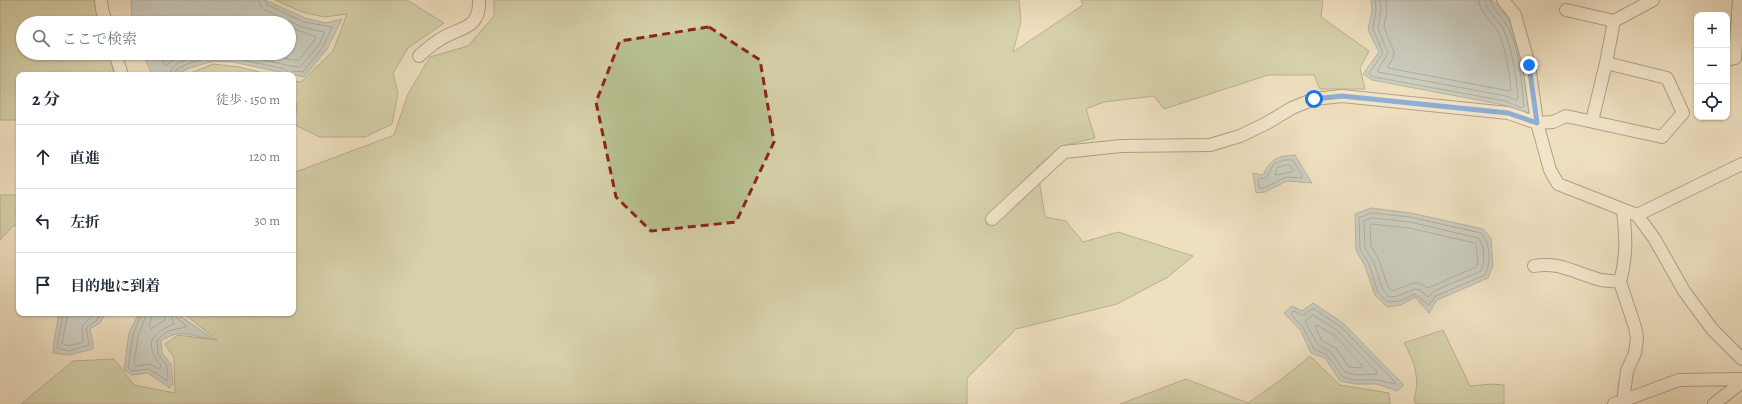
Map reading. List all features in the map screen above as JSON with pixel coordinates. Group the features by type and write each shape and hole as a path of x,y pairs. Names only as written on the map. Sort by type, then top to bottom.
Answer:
{"street":[{"path":"101,0 104,16"},
{"path":"419,56 438,40 473,23 479,12 479,0"},
{"path":"1503,0 1515,15 1529,65 1537,123 1550,170 1558,184 1637,215 1654,238 1684,291 1712,328 1742,359"},
{"path":"1566,10 1614,21 1653,0"},
{"path":"1730,59 1735,58 1739,0"},
{"path":"1592,121 1606,63 1614,21"},
{"path":"117,60 121,72"},
{"path":"992,219 1064,152 1121,146 1210,144 1240,136 1267,123 1292,108 1314,99 1342,96 1508,113 1537,123 1553,122 1566,116 1662,137 1683,113 1667,78 1606,63"},
{"path":"1637,215 1742,164"},
{"path":"1619,402 1627,371 1635,353 1637,338 1635,327 1620,282 1625,263 1626,243 1623,210"},
{"path":"1534,266 1554,264 1601,280 1620,282"},
{"path":"1619,402 1679,380 1742,380"},
{"path":"1714,404 1742,380"}],"highlighted area":[{"path":"709,27 760,60 774,142 736,222 651,231 616,197 596,102 620,41"}],"green space":[{"path":"0,0 96,0 99,16 16,16 16,60 111,60 113,72 16,72 16,120 0,120"},
{"path":"275,0 407,0 444,23 408,48 393,73 398,93 392,124 365,137 320,137 296,125 296,81 301,82 333,51 347,14 324,17 302,12"},
{"path":"494,0 1019,0 1021,21 1013,52 1083,5 1081,0 1323,0 1321,17 1369,51 1360,68 1365,89 1320,89 1314,75 1268,75 1164,109 1154,96 1104,102 1086,109 1095,138 1062,146 1037,167 1045,217 1066,221 1083,242 1118,232 1193,256 1168,277 1117,304 1016,329 967,378 967,404 21,404 73,361 114,359 134,385 175,393 174,358 165,344 178,335 217,340 187,316 296,316 296,172 394,135 408,94 430,57 468,46 494,16"},
{"path":"213,64 239,67 259,72 193,72"},
{"path":"0,195 16,195 16,226 13,226 0,240"},
{"path":"1443,330 1470,386 1492,384 1504,385 1504,404 1416,404 1414,400 1417,385 1414,364 1404,343"},
{"path":"1310,356 1340,385 1389,393 1390,404 1120,404 1186,379 1248,403 1282,379"}],"water":[{"path":"131,0 265,0 305,18 326,23 342,19 327,49 304,77 296,75 296,72 280,72 233,62 213,61 182,72 151,72 146,60 296,60 296,16 132,16"},
{"path":"1371,0 1492,0 1509,20 1517,38 1524,69 1529,113 1526,114 1504,105 1372,80 1363,74 1379,52 1368,30 1372,10"},
{"path":"1295,155 1312,183 1287,181 1265,192 1256,193 1253,173 1263,175 1275,159 1283,156"},
{"path":"1371,208 1411,213 1483,229 1491,238 1493,266 1488,278 1437,300 1429,313 1415,297 1401,305 1387,307 1375,295 1365,266 1356,250 1355,214"},
{"path":"1313,303 1343,323 1404,385 1397,391 1377,384 1355,384 1340,381 1325,358 1311,353 1301,331 1284,313 1292,306 1302,311"},
{"path":"58,316 104,316 100,323 90,329 93,349 69,355 53,353"},
{"path":"138,316 180,316 213,339 187,334 175,334 161,341 162,353 171,364 173,384 170,388 148,373 132,375 124,370 129,333"}],"route":[{"path":"1314,99 1342,96 1508,113 1537,123 1529,65"}]}
